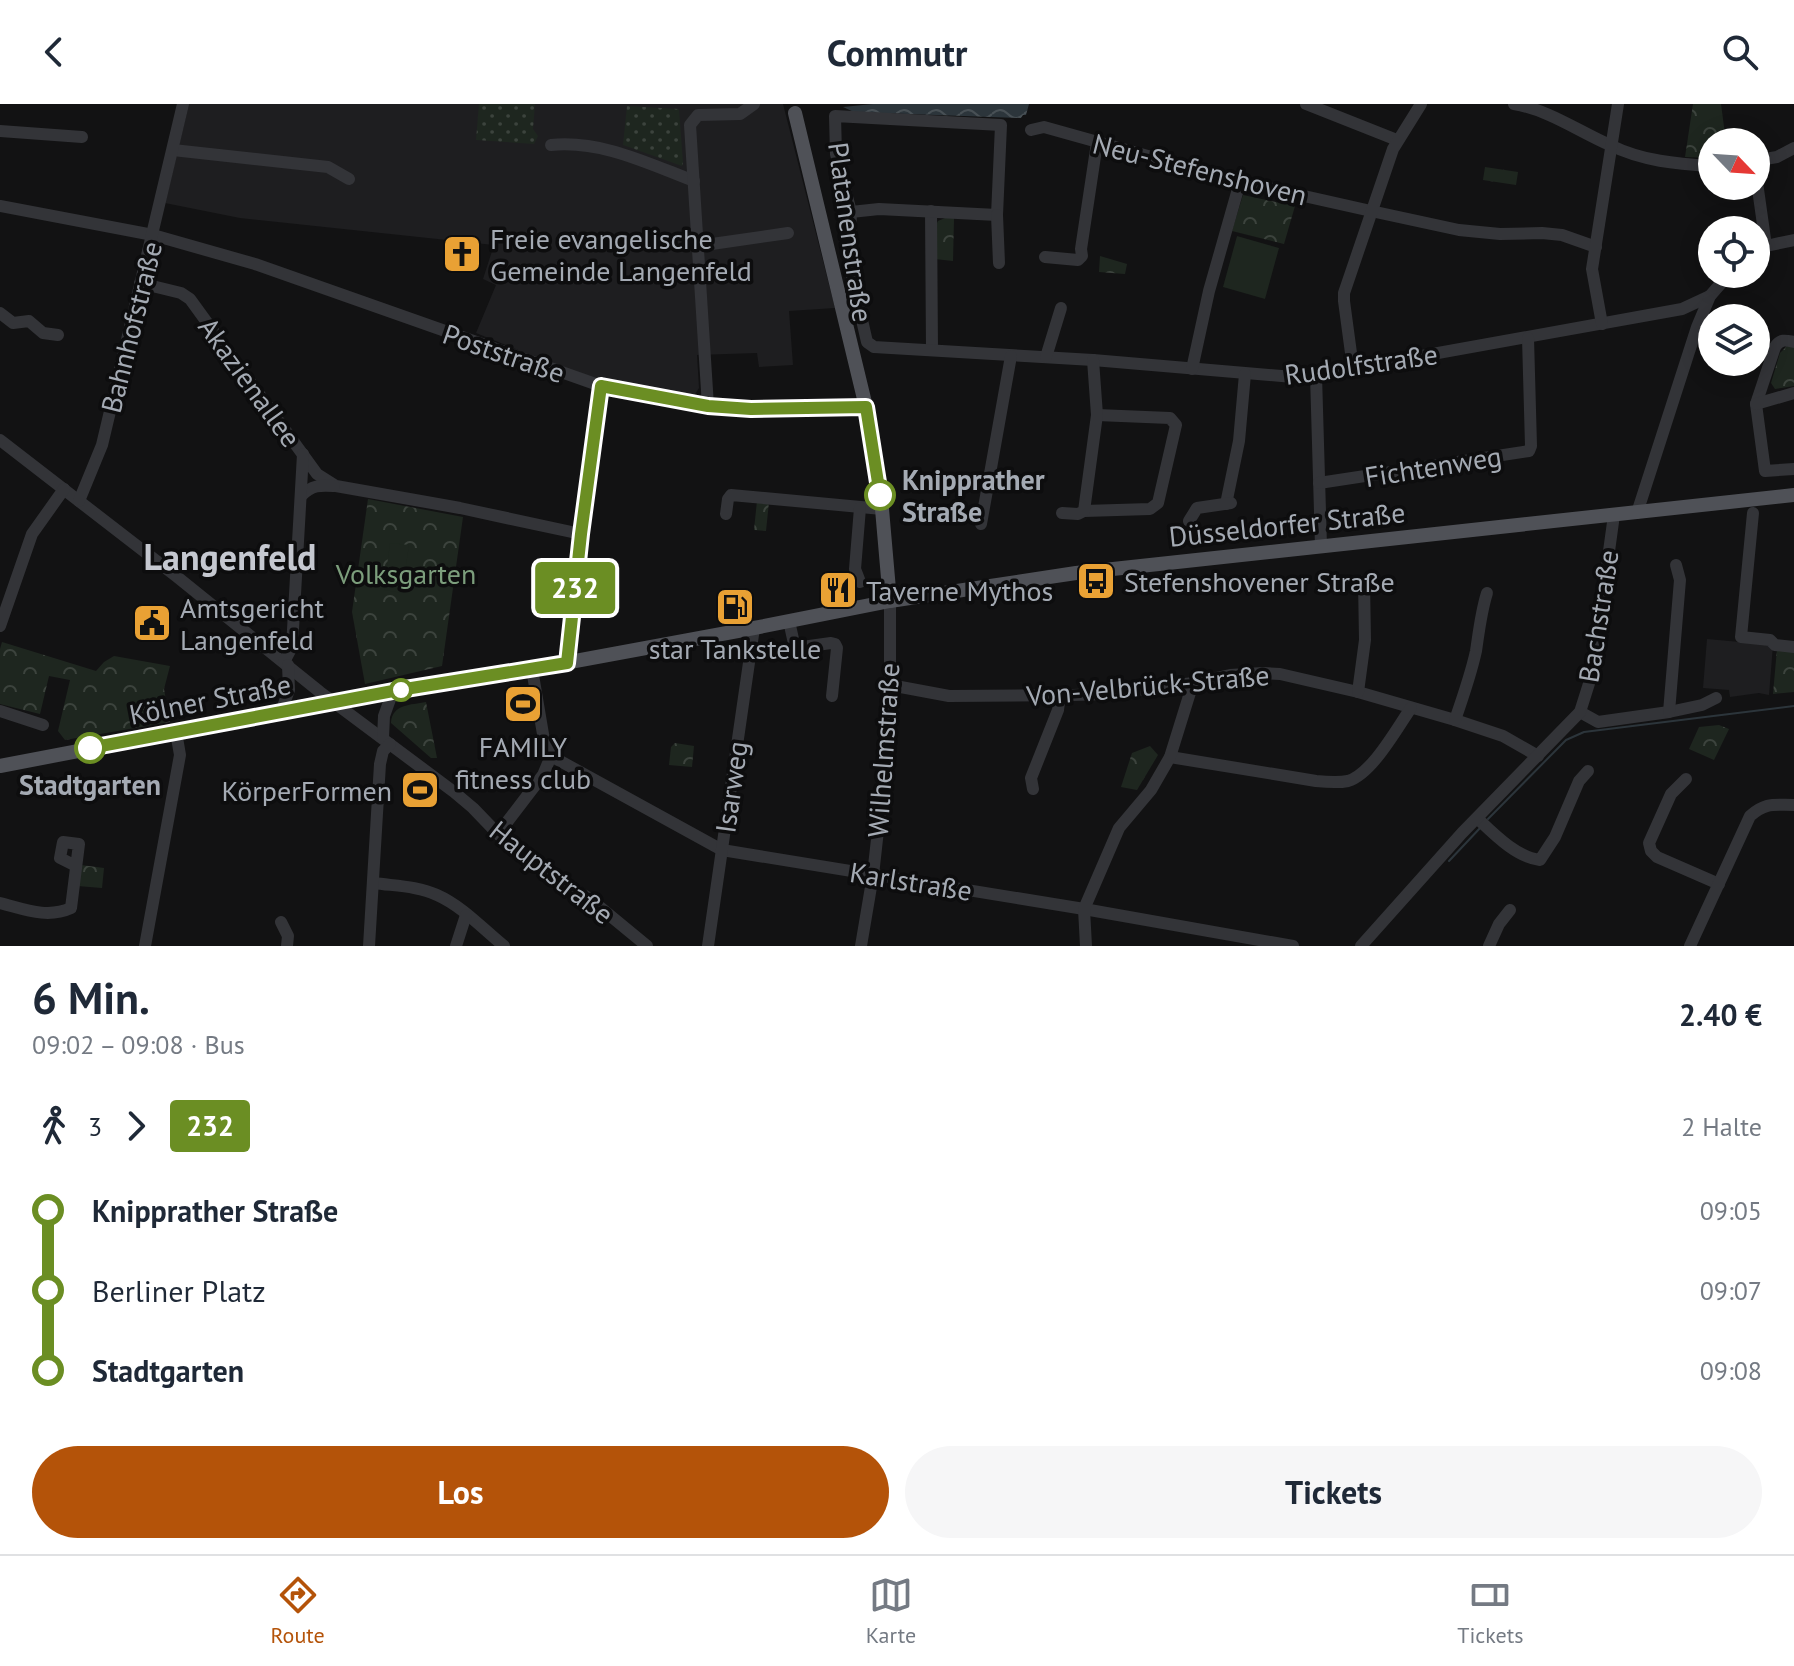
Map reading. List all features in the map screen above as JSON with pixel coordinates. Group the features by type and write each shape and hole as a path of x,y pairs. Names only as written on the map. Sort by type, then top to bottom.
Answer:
{"main road":[{"path":"795,113 866,407 882,509 890,601"},
{"name":"Düsseldorfer Straße","path":"335,702 567,663 890,601 1076,573 1794,495"},
{"name":"Kölner Straße","path":"0,766 335,702"}],"street":[{"name":"Bahnhofstraße","path":"79,501 102,445 183,104"},
{"path":"708,406 690,125 694,118 702,114 740,114 754,104"},
{"path":"1306,104 1397,140"},
{"path":"1353,368 1344,293 1397,140 1421,104"},
{"path":"1514,104 1540,110 1612,146 1660,162 1698,165"},
{"path":"1602,324 1592,269 1618,104"},
{"name":"Platanenstraße","path":"990,355 874,347 867,342 849,263 851,212 836,154 832,110 1001,125 997,215"},
{"name":"Neu-Stefenshoven","path":"1031,130 1044,127 1241,182 1459,230 1562,235 1596,247"},
{"path":"0,131 82,137"},
{"path":"551,145 569,143 614,150 694,181"},
{"path":"1045,257 1078,260 1082,256 1097,143"},
{"path":"1770,158 1794,148"},
{"path":"173,150 328,167 349,179"},
{"path":"1192,369 1209,291 1238,189"},
{"name":"Poststraße","path":"0,206 153,235 255,264 601,386 708,406 751,409 866,407"},
{"path":"851,212 879,209 997,215 999,263"},
{"path":"931,211 932,350"},
{"path":"698,246 788,233"},
{"path":"1770,246 1794,240"},
{"name":"Akazienallee","path":"140,283 181,293 190,299 303,454 292,647 286,664"},
{"path":"1637,513 1697,327 1710,296 1717,288"},
{"name":"Rudolfstraße","path":"990,355 1093,360 1293,377 1682,309 1710,296"},
{"path":"1046,357 1061,308"},
{"path":"1682,309 1694,315 1697,327"},
{"path":"0,313 13,323 29,321 43,333 58,335"},
{"name":"Fichtenweg","path":"1319,483 1529,451 1528,338"},
{"path":"1794,342 1784,340 1775,347 1756,404 1765,471 1794,469"},
{"path":"981,524 1011,356"},
{"path":"1084,511 1097,415 1093,360"},
{"path":"1189,521 1197,508 1230,503 1245,374"},
{"path":"1316,375 1321,546"},
{"path":"567,663 601,386"},
{"path":"1756,404 1794,393"},
{"path":"1062,513 1150,509 1158,503 1176,425 1170,418 1097,415"},
{"name":"Hauptstraße","path":"0,440 468,804 498,834 551,876 590,899 647,946"},
{"path":"303,454 317,474 336,486"},
{"path":"301,496 308,489 320,485 336,486 581,534"},
{"path":"0,626 32,534 64,489"},
{"path":"726,514 731,495 882,509"},
{"path":"860,508 855,569 860,582"},
{"path":"1753,513 1741,637 1770,640 1775,645 1794,647"},
{"name":"Bachstraße","path":"1359,946 1580,712 1592,674 1614,515"},
{"path":"1669,712 1680,580 1676,565"},
{"path":"1358,692 1365,640 1364,581"},
{"path":"1455,720 1469,677 1487,593"},
{"name":"Wilhelmstraße","path":"861,946 873,875 890,723 890,601"},
{"path":"789,621 795,648 835,644 832,696"},
{"name":"Isarweg","path":"708,946 754,628"},
{"path":"281,712 289,690 286,664"},
{"path":"498,834 543,775 551,756 544,740 532,669"},
{"name":"Von-Velbrück-Straße","path":"890,685 949,696 1107,694 1230,675 1272,673 1358,692 1455,720 1503,736 1538,756"},
{"path":"1086,946 1084,909 1119,828 1151,790 1170,757 1193,683"},
{"path":"369,946 380,764 386,741 384,716 393,691"},
{"path":"1033,789 1031,778 1058,710 1060,695"},
{"path":"1580,712 1598,722 1669,712 1702,705 1716,698"},
{"path":"1170,757 1316,781 1349,780 1375,759 1411,708"},
{"path":"0,711 43,725"},
{"path":"145,946 180,755 176,732"},
{"name":"Karlstraße","path":"551,756 722,850 1293,946"},
{"path":"1477,818 1529,859 1540,860 1555,837 1579,781 1588,771"},
{"path":"1686,779 1671,794 1649,843 1651,851 1657,857 1719,884"},
{"path":"1690,946 1750,816 1766,806 1794,805"},
{"path":"0,903 45,914 71,908 76,866"},
{"path":"374,883 436,894 504,946"},
{"path":"1489,946 1499,924 1510,910"},
{"path":"456,946 466,915"},
{"path":"281,922 288,936 287,946"},
{"path":"1347,945 1359,946"}],"shaded area":[{"path":"189,104 783,104 835,308 789,311 793,365 759,367 757,353 697,355 699,388 692,399 602,384 476,333 496,285 483,279 494,245 240,218 165,203"},
{"path":"1707,639 1773,645 1769,695 1759,693 1730,697 1729,690 1703,688"}],"green space":[{"path":"479,104 535,104 533,129 538,136 534,144 476,140"},
{"path":"1693,104 1721,104 1724,128 1698,128 1698,157 1685,157"},
{"path":"627,106 679,109 682,166 623,145"},
{"path":"1485,167 1518,172 1516,185 1483,180"},
{"path":"1243,195 1295,206 1284,244 1232,231"},
{"path":"945,218 954,218 953,261 935,259 936,225"},
{"path":"1237,236 1279,248 1265,299 1223,287"},
{"path":"1100,256 1127,264 1125,274 1099,272"},
{"path":"1788,345 1794,346 1794,386 1775,389 1771,383 1780,353"},
{"name":"Volksgarten","path":"368,499 463,517 442,666 365,684 352,612"},
{"path":"757,501 769,502 766,531 754,530"},
{"path":"390,543 409,545 402,593 384,590"},
{"name":"Stadtgarten","path":"2,642 96,671 114,656 170,666 164,689 170,722 65,740 58,731 70,680 49,676 40,714 0,704"},
{"path":"1777,649 1794,651 1794,692 1773,694"},
{"path":"426,702 437,758 431,758 391,723 399,709"},
{"path":"1719,725 1729,729 1714,760 1689,749 1699,727"},
{"path":"675,743 694,746 692,767 669,765 671,747"},
{"path":"1150,746 1158,755 1137,790 1121,787 1132,753"},
{"path":"81,865 104,868 102,888 78,886"}],"water":[{"path":"873,104 1029,104 1026,115 1021,118 854,112 843,107"}],"waterway":[{"path":"1488,819 1566,740 1584,732 1794,706"},
{"path":"1449,861 1481,827"}],"bus line":[{"name":"232","path":"90,748 393,691 567,663 601,386 708,406 751,409 866,407 880,495"}],"place":[{"name":"Freie evangelische Gemeinde Langenfeld","path":"462,254"},
{"name":"Knipprather Straße","path":"880,495"},
{"name":"Stefenshovener Straße","path":"1096,581"},
{"name":"Taverne Mythos","path":"838,590"},
{"name":"star Tankstelle","path":"735,607"},
{"name":"Amtsgericht Langenfeld","path":"152,623"},
{"name":"FAMILY fitness club","path":"523,704"},
{"name":"Stadtgarten","path":"90,748"},
{"name":"KörperFormen","path":"420,790"}],"district":[{"name":"Langenfeld","path":"230,556"}]}
